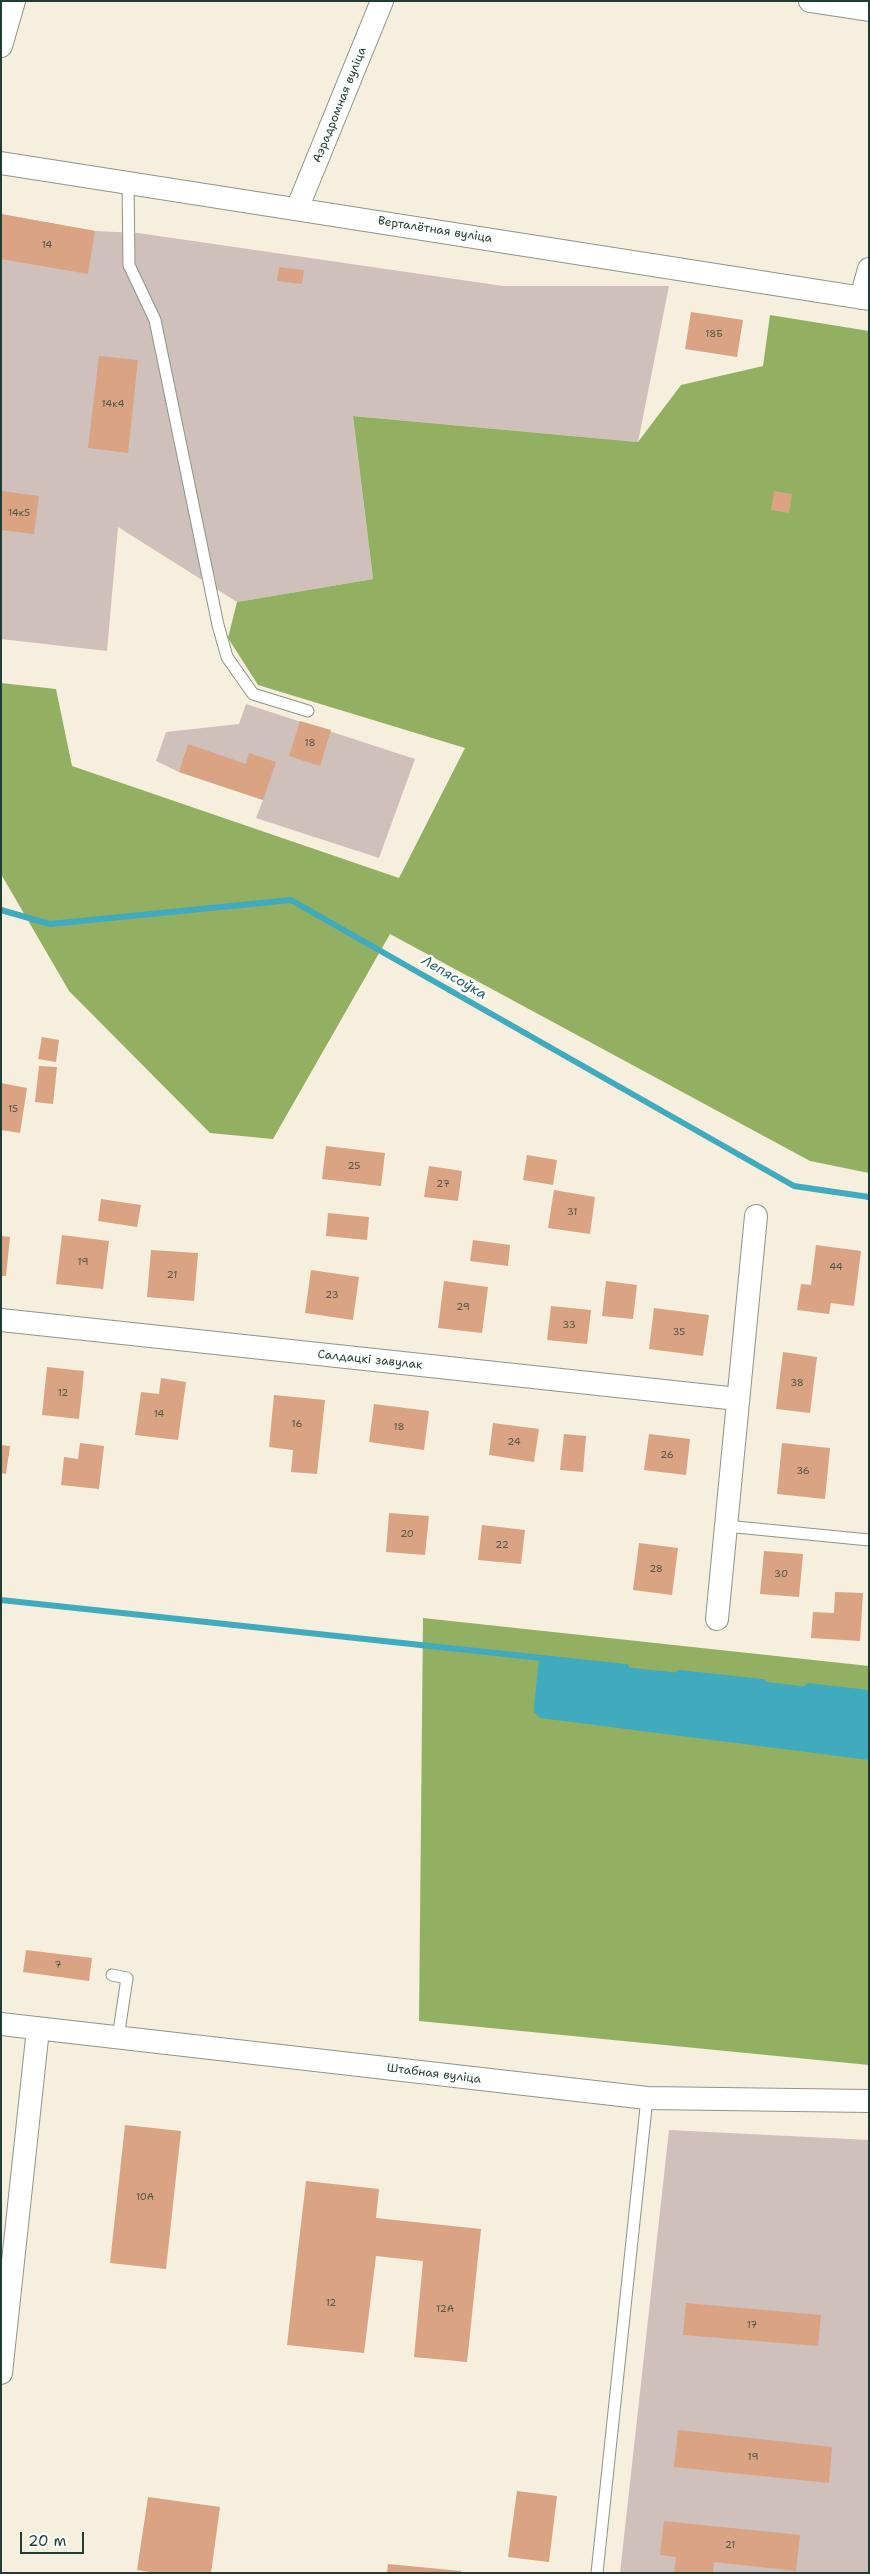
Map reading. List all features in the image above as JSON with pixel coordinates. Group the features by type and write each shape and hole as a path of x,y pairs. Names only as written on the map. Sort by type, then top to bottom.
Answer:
{"street":[{"path":"1,46 14,1"},
{"name":"Аэрадромная вуліца","path":"297,209 382,1"},
{"path":"810,1 869,10"},
{"name":"Верталётная вуліца","path":"1,163 865,298"},
{"path":"865,298 869,269"},
{"path":"717,1619 756,1216"},
{"name":"Салдацкі завулак","path":"1,1320 738,1399"},
{"name":"Штабная вуліца","path":"1,2024 647,2098 869,2101"},
{"path":"1,2373 38,2028"}],"lane":[{"path":"128,182 129,264 155,320 216,616 227,657 253,694 308,711"},
{"path":"726,1526 869,1540"},
{"path":"112,1976 127,1978 118,2038"},
{"path":"597,2573 647,2098"}],"shaded area":[{"path":"1,214 95,231 138,233 503,286 669,286 638,442 353,416 373,579 237,602 118,527 107,651 1,639"},
{"path":"246,704 415,759 379,858 256,818 263,800 179,772 156,761 166,732 239,724"},
{"path":"669,2130 869,2140 869,2573 620,2573"}],"green space":[{"path":"770,315 869,331 869,1173 810,1161 390,934 273,1139 210,1133 69,991 1,874 1,683 56,689 72,766 399,878 465,748 258,685 228,638 237,602 373,579 353,416 638,442 681,385 763,366"},
{"path":"423,1618 869,1666 869,2065 419,2021"}],"water":[{"path":"539,1658 869,1693 869,1760 540,1718 534,1712"}],"building":[{"path":"1,214 95,231 88,274 1,259"},
{"path":"279,267 304,270 302,284 277,281"},
{"path":"691,312 743,320 737,357 685,349"},
{"path":"99,356 138,360 128,453 88,448"},
{"path":"1,491 39,496 34,534 1,530"},
{"path":"774,491 792,494 789,513 771,510"},
{"path":"300,721 331,730 320,766 289,756"},
{"path":"188,744 246,764 249,753 276,762 263,800 179,772"},
{"path":"42,1037 59,1040 56,1062 38,1059"},
{"path":"39,1066 57,1067 53,1104 35,1102"},
{"path":"1,1083 27,1088 20,1133 1,1130"},
{"path":"326,1146 385,1153 381,1186 322,1179"},
{"path":"527,1155 557,1160 553,1185 523,1180"},
{"path":"429,1166 462,1171 458,1201 424,1197"},
{"path":"554,1190 595,1197 590,1234 548,1228"},
{"path":"101,1199 141,1205 137,1227 98,1221"},
{"path":"328,1213 369,1217 367,1240 326,1236"},
{"path":"62,1235 109,1241 103,1289 56,1284"},
{"path":"1,1236 10,1237 6,1276 1,1276"},
{"path":"473,1240 510,1245 508,1266 470,1261"},
{"path":"816,1245 861,1251 854,1306 831,1303 829,1314 797,1310 801,1284 811,1285"},
{"path":"151,1250 198,1253 194,1301 147,1297"},
{"path":"311,1270 359,1277 353,1320 305,1313"},
{"path":"444,1281 488,1287 482,1333 438,1328"},
{"path":"606,1281 637,1285 633,1319 602,1316"},
{"path":"551,1306 591,1310 587,1344 547,1340"},
{"path":"654,1308 709,1315 703,1356 649,1349"},
{"path":"783,1352 817,1357 810,1413 776,1409"},
{"path":"47,1367 84,1371 79,1419 42,1415"},
{"path":"161,1378 186,1382 178,1440 135,1435 141,1392 159,1394"},
{"path":"274,1395 325,1400 317,1474 291,1472 293,1450 269,1447"},
{"path":"374,1404 429,1411 424,1450 369,1442"},
{"path":"493,1423 539,1429 534,1462 489,1455"},
{"path":"564,1434 586,1436 583,1472 560,1470"},
{"path":"649,1434 690,1439 686,1475 644,1470"},
{"path":"80,1443 104,1446 99,1489 61,1485 64,1457 78,1459"},
{"path":"782,1443 830,1448 825,1499 777,1494"},
{"path":"1,1445 10,1446 6,1474 1,1473"},
{"path":"389,1513 429,1516 425,1555 386,1552"},
{"path":"482,1525 525,1530 521,1564 478,1560"},
{"path":"639,1543 678,1548 672,1595 633,1590"},
{"path":"764,1551 803,1554 799,1597 760,1594"},
{"path":"835,1592 863,1593 860,1641 811,1638 813,1612 834,1613"},
{"path":"26,1950 92,1958 89,1981 23,1972"},
{"path":"125,2125 181,2131 166,2269 110,2263"},
{"path":"306,2181 379,2189 376,2218 481,2229 467,2362 414,2357 423,2261 376,2256 364,2353 287,2345"},
{"path":"686,2303 821,2315 818,2346 683,2335"},
{"path":"678,2430 832,2447 829,2483 674,2467"},
{"path":"517,2491 557,2496 549,2562 508,2557"},
{"path":"148,2497 220,2507 211,2573 157,2573 137,2570"},
{"path":"664,2521 800,2535 796,2571 714,2562 713,2573 674,2573 676,2557 660,2555"},
{"path":"388,2564 461,2571 461,2573 387,2573"}],"waterway":[{"name":"Лепясоўка","path":"1,910 50,924 291,900 794,1186 869,1197"},
{"path":"1,1600 626,1667"},
{"path":"679,1673 763,1682"},
{"path":"808,1686 869,1693"}]}
